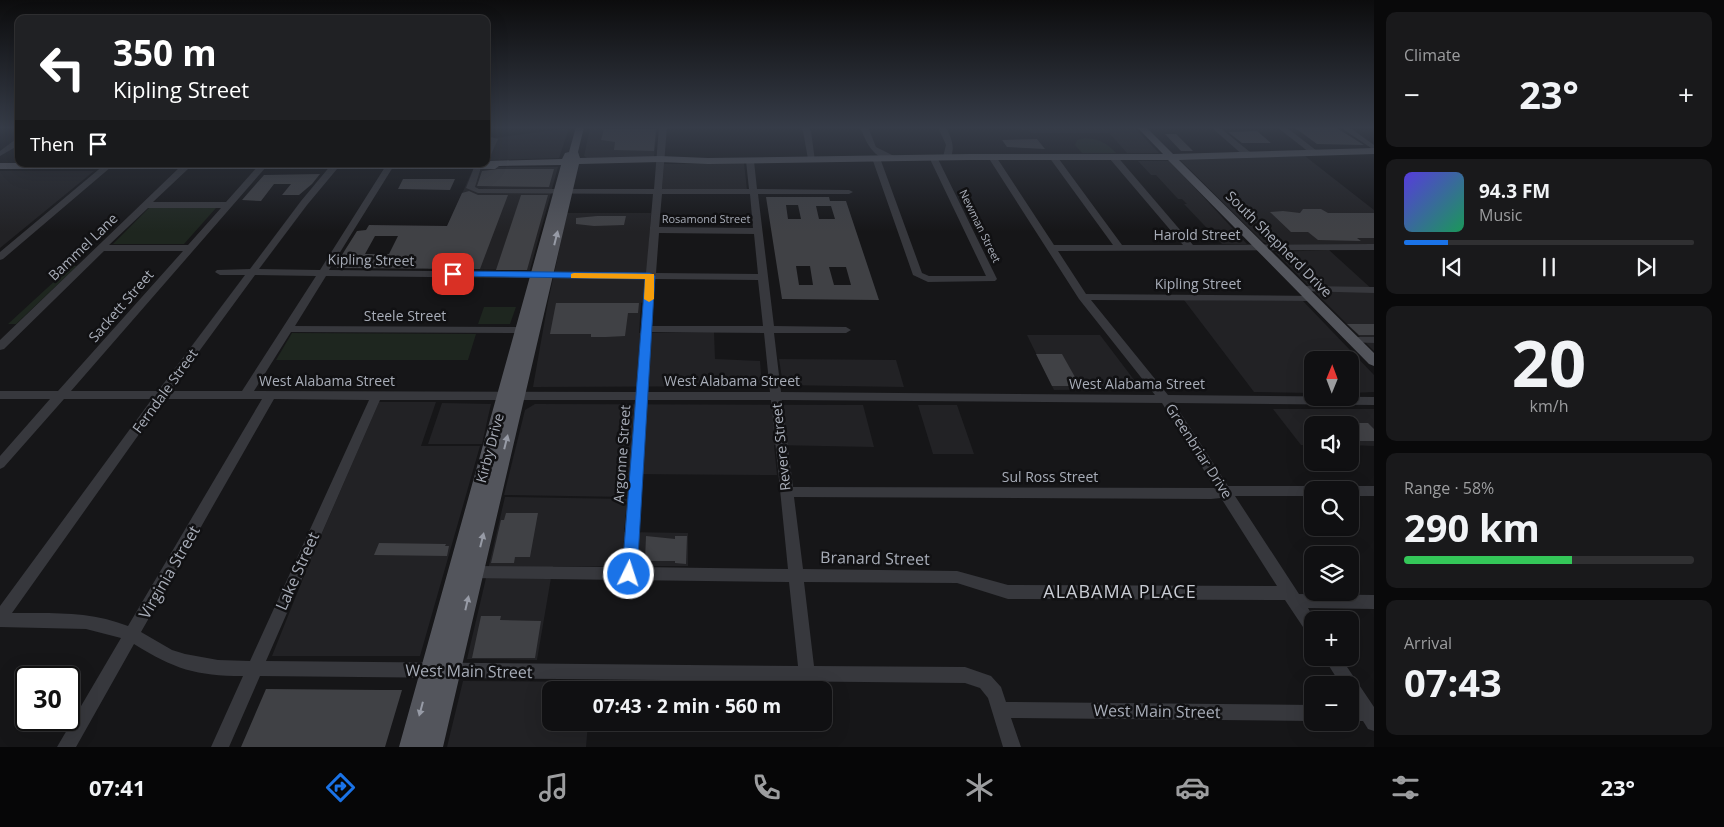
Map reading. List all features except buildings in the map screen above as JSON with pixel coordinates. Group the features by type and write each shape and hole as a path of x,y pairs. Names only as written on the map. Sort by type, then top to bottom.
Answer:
{"main road":[{"path":"490,163 533,162"},
{"name":"Kirby Drive","path":"432,747 441,671 510,396 521,330 541,275 570,162"},
{"name":"South Shepherd Drive","path":"1176,162 1374,361"},
{"path":"0,166 15,166"},
{"path":"108,167 262,167"},
{"path":"334,167 389,167"},
{"name":"Kirby Drive","path":"510,396 530,342 541,275"},
{"path":"521,330 530,342"},
{"name":"Kirby Drive","path":"410,747 441,671"}],"street":[{"name":"Argonne Street","path":"629,574 660,162"},
{"name":"Revere Street","path":"750,162 807,674"},
{"name":"Newman Street","path":"874,162 918,275 928,279 992,279 935,162"},
{"name":"Greenbriar Drive","path":"995,162 1083,297 1165,399 1304,616"},
{"path":"1057,162 1120,248"},
{"path":"1117,162 1191,248"},
{"path":"0,257 108,167"},
{"name":"Bammel Lane","path":"0,346 185,167"},
{"name":"Sackett Street","path":"0,464 262,167"},
{"name":"Ferndale Street","path":"0,619 161,395 308,198 323,183 334,167"},
{"path":"246,396 389,167"},
{"path":"481,167 471,183 470,188 473,190 849,192"},
{"path":"147,205 228,205"},
{"name":"Rosamond Street","path":"654,230 757,231"},
{"name":"Harold Street","path":"1050,248 1374,247"},
{"path":"102,248 190,248"},
{"name":"Kipling Street","path":"220,272 762,277"},
{"path":"1303,289 1374,290"},
{"name":"Kipling Street","path":"1083,297 1312,298"},
{"name":"Steele Street","path":"289,329 521,330"},
{"path":"646,329 846,330"},
{"path":"1352,340 1374,340"},
{"name":"West Alabama Street","path":"0,395 776,396 1374,400"},
{"name":"Virginia Street","path":"66,747 270,396"},
{"name":"Lake Street","path":"220,747 376,396"},
{"name":"Sul Ross Street","path":"786,492 1211,494 1234,491 1304,491"},
{"path":"1359,491 1374,491"},
{"name":"Branard Street","path":"466,572 958,577 1008,592 1292,597 1374,602"},
{"name":"West Main Street","path":"0,619 78,622 109,626 133,634 167,656 218,668 965,675 985,682 995,693 1012,747"},
{"path":"1359,699 1371,718"},
{"name":"West Main Street","path":"1001,710 1304,713"}],"shaded area":[{"path":"1139,162 1171,162 1247,244 1222,244 1184,204 1187,204 1182,199 1178,199 1156,175 1151,175"},
{"path":"1182,162 1312,162 1374,210 1374,244 1268,244 1263,242"},
{"path":"744,163 747,190 662,189 664,164"},
{"path":"474,167 558,167 530,270 428,269"},
{"path":"0,171 94,171 0,248"},
{"path":"149,208 216,208 184,244 113,244"},
{"path":"567,213 651,213 645,302 641,303 639,333 714,332 715,359 760,361 762,386 533,387 548,302"},
{"path":"1329,250 1374,291 1374,351 1275,252"},
{"path":"71,266 77,266 16,324 8,324"},
{"path":"1184,300 1303,301 1351,351 1304,351 1304,393 1254,392"},
{"path":"484,307 516,307 510,324 478,324"},
{"path":"292,333 476,334 468,360 276,360"},
{"path":"1027,335 1100,335 1141,389 1054,390"},
{"path":"779,359 896,360 904,387 783,385"},
{"path":"1359,359 1374,375 1374,392 1359,393"},
{"path":"379,402 436,402 421,446 480,446 420,656 272,656 312,556"},
{"path":"442,403 491,404 482,444 428,444"},
{"path":"535,404 863,405 874,447 774,445 777,475 629,474 628,497 504,495 525,410"},
{"path":"918,405 957,405 974,454 933,454"},
{"path":"1273,409 1374,409 1374,446 1359,445 1359,416 1304,416 1304,445 1301,445"},
{"path":"505,497 627,499 624,532 688,533 688,566 553,566 537,660 467,659"},
{"path":"463,681 542,682 542,731 587,731 586,747 447,747"}],"slow traffic":[{"path":"574,276 650,276 649,299"}],"district":[{"name":"ALABAMA PLACE","path":"1120,592"}],"route":[{"path":"453,274 650,276 629,574"}]}
